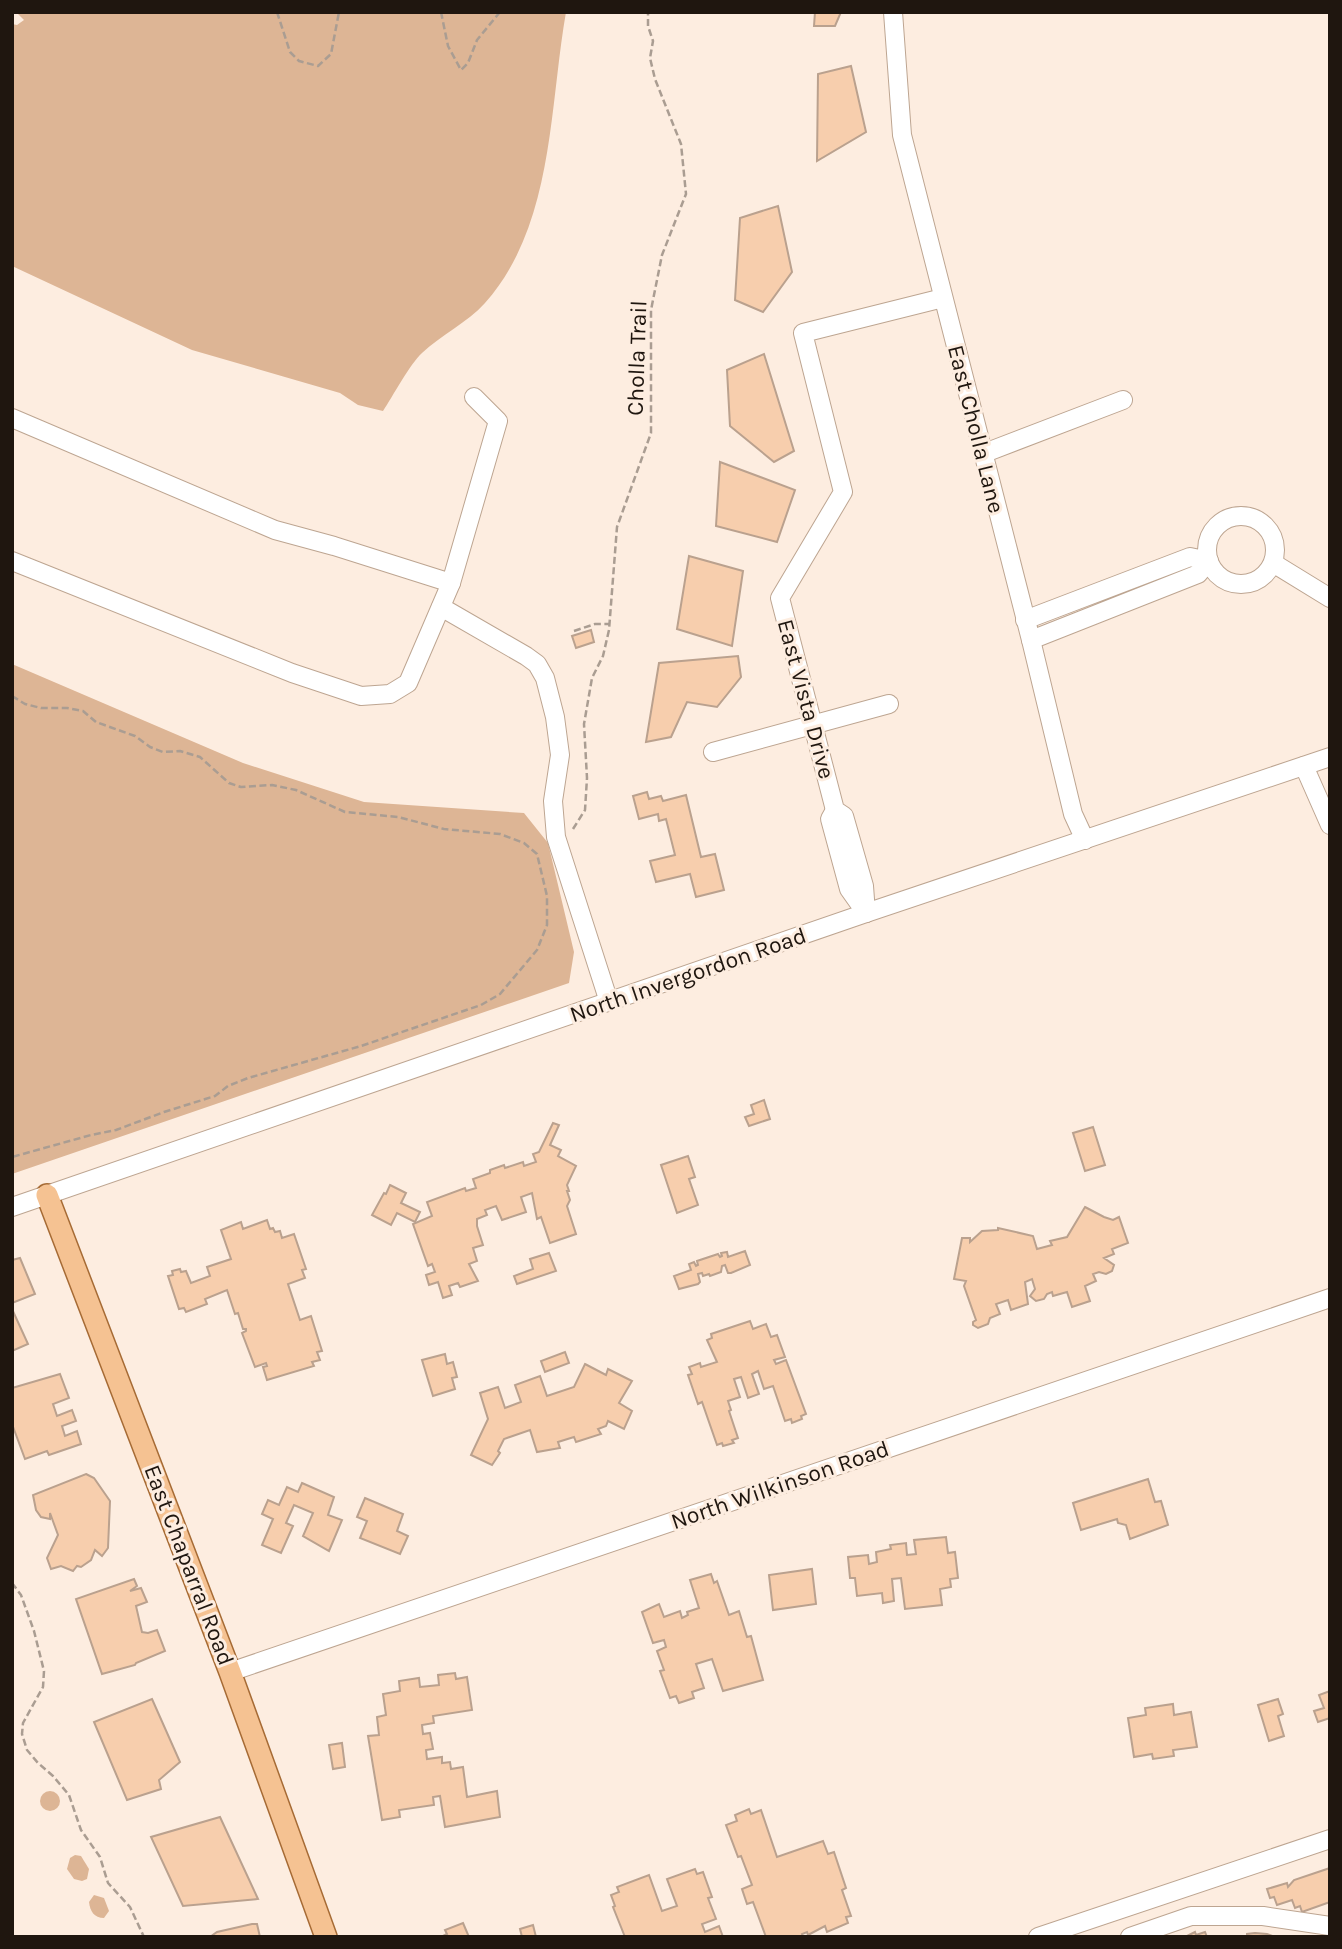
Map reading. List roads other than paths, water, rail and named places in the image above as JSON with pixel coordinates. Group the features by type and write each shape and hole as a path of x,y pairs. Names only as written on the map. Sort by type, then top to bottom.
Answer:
{"main road":[{"name":"East Chaparral Road","path":"47,1195 230,1672 326,1937"}],"street":[{"name":"East Cholla Lane","path":"894,12 902,135 1073,814 1085,840"},
{"name":"East Vista Drive","path":"866,913 848,884 830,819 835,810 780,598 843,492 803,333 943,298"},
{"path":"12,561 292,673 361,696 390,694 408,683 451,583 498,421 474,397"},
{"path":"982,454 1123,400"},
{"path":"12,418 275,530 451,583"},
{"path":"1241,516 1252,517 1269,530 1274,540 1276,552 1273,563 1266,573 1246,584 1234,584 1223,579 1214,572 1209,561 1207,550 1213,530 1221,522 1241,516"},
{"path":"1025,620 1190,557 1209,561"},
{"path":"1031,640 1198,574 1209,561"},
{"path":"1273,563 1330,598"},
{"path":"441,607 526,656 537,664 545,678 559,735 559,771 553,802 556,837 609,1002"},
{"path":"713,752 889,704"},
{"name":"North Invergordon Road","path":"12,1207 866,913 1330,757"},
{"path":"1304,766 1330,825"},
{"name":"North Wilkinson Road","path":"230,1672 1330,1298"},
{"path":"1038,1937 1330,1839"},
{"path":"1130,1937 1191,1916 1263,1916 1330,1926"}]}
